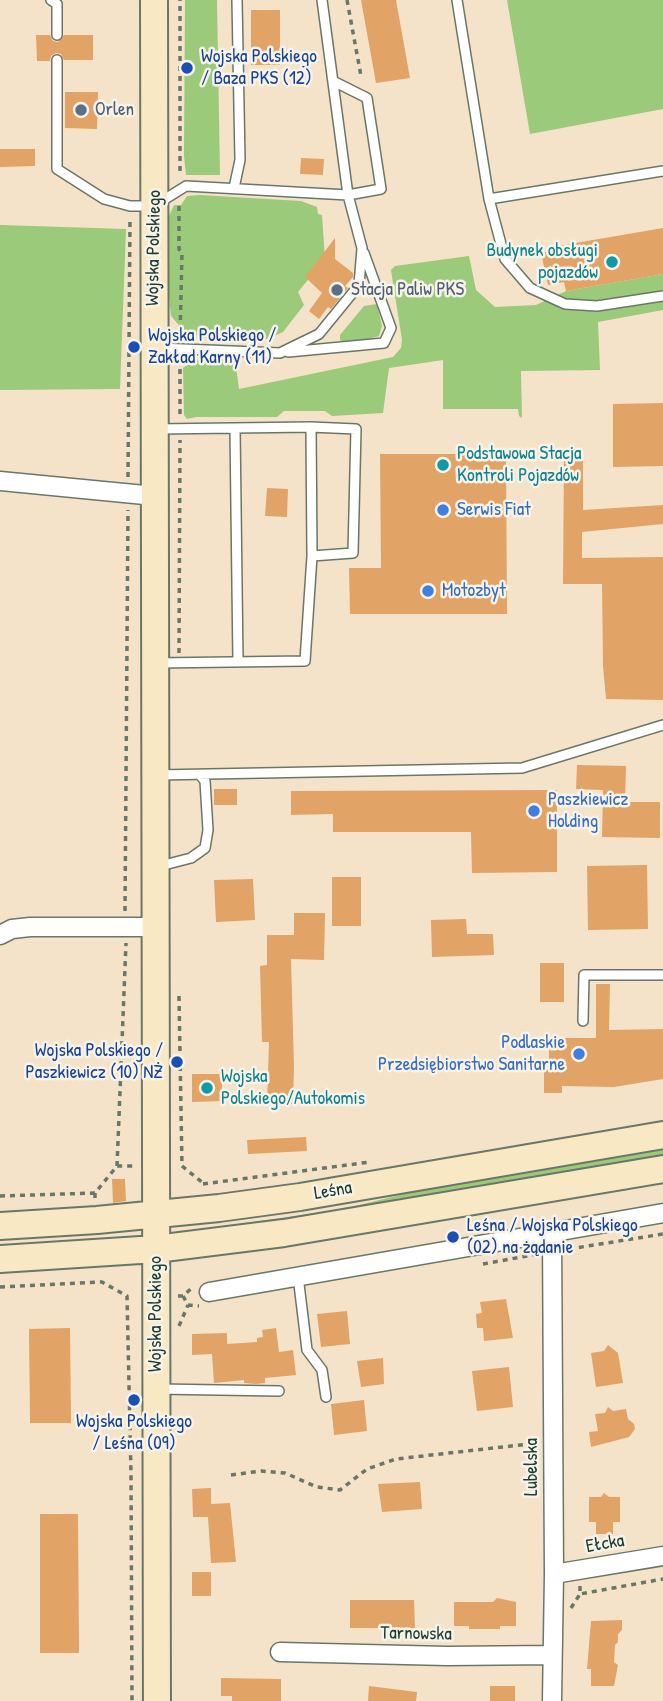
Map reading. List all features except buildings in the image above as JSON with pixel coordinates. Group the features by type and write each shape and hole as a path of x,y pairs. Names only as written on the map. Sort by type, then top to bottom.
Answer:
{"street":[{"name":"Wojska Polskiego","path":"154,0 153,348 168,429 155,496 167,663 155,775 157,1701"},
{"path":"0,481 155,496"},
{"path":"0,935 12,929 30,927 155,927"},
{"name":"Leśna","path":"0,1226 156,1216 300,1197 663,1135"},
{"name":"Leśna","path":"0,1259 156,1249 345,1223 663,1169"},
{"path":"209,1292 663,1213"},
{"name":"Lubelska","path":"552,1233 552,1701"},
{"name":"Ełcka","path":"554,1574 663,1556"},
{"name":"Tarnowska","path":"280,1652 447,1656 552,1654"}],"lane":[{"path":"234,188 240,160 237,0"},
{"path":"153,348 280,353 384,343 391,328 362,248 348,195 322,0"},
{"path":"457,0 489,200 505,259 530,288 565,304 597,306 663,296"},
{"path":"57,35 58,1"},
{"path":"57,61 57,169 104,199 154,204 186,186 348,195 381,189 367,98 333,81"},
{"path":"489,200 663,172"},
{"path":"280,353 319,334 359,285 362,248"},
{"path":"167,663 305,662 312,556 311,427"},
{"path":"168,429 356,429 354,553 312,556"},
{"path":"235,429 238,662"},
{"path":"155,775 522,768 663,725"},
{"path":"155,867 191,858 205,848 208,830 207,805 205,781 200,775"},
{"path":"583,1021 584,975 663,975"},
{"path":"298,1276 307,1350 322,1370 326,1396"},
{"path":"157,1389 279,1391"}],"path":[{"path":"180,0 180,171"},
{"path":"346,0 361,76"},
{"path":"154,204 182,253 180,349 168,429 167,663"},
{"path":"117,1166 126,955 128,494 154,204"},
{"path":"179,993 182,1166"},
{"path":"0,1196 95,1193"},
{"path":"0,1287 102,1282 127,1296 132,1701"},
{"path":"231,1475 261,1471 285,1474 317,1488 340,1490 367,1469 397,1459 553,1442"}],"green space":[{"path":"185,0 217,0 220,175 186,175"},
{"path":"507,0 663,0 663,109 530,134"},
{"path":"187,196 301,201 317,207 318,214 322,215 325,259 298,292 304,305 283,332 267,339 205,338 185,332 171,316 169,216 174,205 181,205"},
{"path":"0,225 126,229 120,389 0,390"},
{"path":"469,256 476,290 495,307 536,305 566,291 663,274 663,310 598,322 600,370 521,371 522,418 518,409 443,409 443,360 389,368 383,413 332,416 325,411 284,411 277,417 187,419 184,415 183,368 191,362 209,357 228,360 236,367 239,389 393,357 401,348 402,340 391,270 395,266"},
{"path":"377,304 382,326 379,336 348,344 340,340 340,335 364,306"},
{"path":"663,1146 663,1159 219,1233 218,1227 343,1209 448,1183"}],"place":[{"name":"Wojska Polskiego / Baza PKS (12)","path":"187,68"},
{"name":"Orlen","path":"81,110"},
{"name":"Budynek obsługi pojazdów","path":"612,262"},
{"name":"Stacja Paliw PKS","path":"337,290"},
{"name":"Wojska Polskiego / Zakład Karny (11)","path":"134,347"},
{"name":"Podstawowa Stacja Kontroli Pojazdów","path":"443,465"},
{"name":"Serwis Fiat","path":"443,510"},
{"name":"Motozbyt","path":"428,591"},
{"name":"Paszkiewicz Holding","path":"534,811"},
{"name":"Podlaskie Przedsiębiorstwo Sanitarne","path":"579,1054"},
{"name":"Wojska Polskiego / Paszkiewicz (10) NŻ","path":"177,1062"},
{"name":"Wojska Polskiego/Autokomis","path":"207,1088"},
{"name":"Leśna / Wojska Polskiego (02) na żądanie","path":"453,1237"},
{"name":"Wojska Polskiego / Leśna (09)","path":"134,1400"}]}
